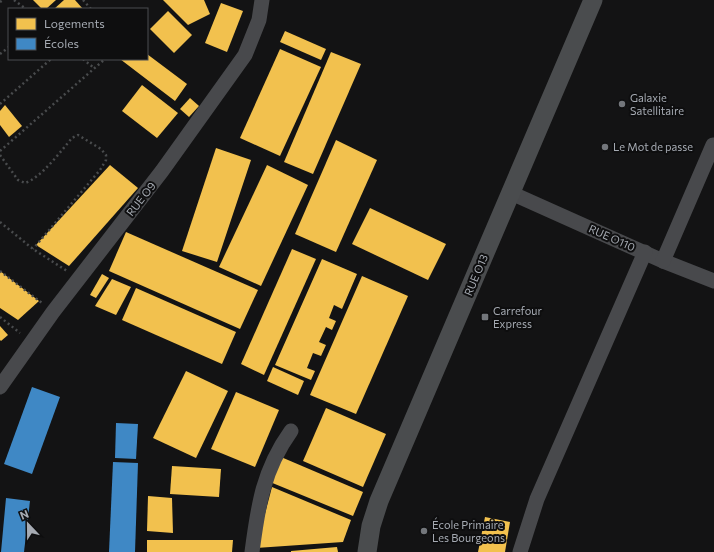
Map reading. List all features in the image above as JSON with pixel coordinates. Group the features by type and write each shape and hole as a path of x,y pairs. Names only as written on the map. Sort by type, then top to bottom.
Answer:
{"main road":[{"name":"RUE O13","path":"367,552 371,526 379,501 593,0"}],"street":[{"name":"RUE O9","path":"0,387 78,278 162,172 245,55 259,20 262,0"},
{"path":"663,261 713,145"},
{"name":"RUE O110","path":"511,193 663,261 714,281"},
{"path":"520,552 537,499 645,252"},
{"path":"252,552 264,485 272,461 291,431"}],"path":[{"path":"14,0 25,8"},
{"path":"83,0 90,8"},
{"path":"0,54 8,47"},
{"path":"0,104 50,60"},
{"path":"84,60 94,68"},
{"path":"0,151 105,60"},
{"path":"0,155 18,180 25,183 32,181 39,176 72,138 78,135 101,149 106,155 106,160 100,170 32,249"},
{"path":"0,222 32,249 78,278"},
{"path":"0,271 53,312"},
{"path":"0,317 31,343"}],"building: Logements":[{"path":"33,0 56,0 47,8 41,8"},
{"path":"64,0 75,0 82,8 55,8"},
{"path":"163,0 204,0 210,14 188,25"},
{"path":"221,3 243,11 227,52 205,43"},
{"path":"168,11 192,35 174,53 150,29"},
{"path":"285,31 326,49 321,60 280,42"},
{"path":"280,49 321,67 280,156 240,138"},
{"path":"331,52 361,64 313,174 284,162"},
{"path":"148,55 187,84 175,101 121,60 148,60"},
{"path":"142,85 178,113 157,138 122,111"},
{"path":"190,98 199,106 189,117 180,109"},
{"path":"5,105 22,126 9,137 0,125 0,111"},
{"path":"336,140 377,160 336,252 295,234"},
{"path":"216,148 251,160 217,262 182,251"},
{"path":"110,165 138,188 69,266 36,245"},
{"path":"267,165 308,185 261,286 219,267"},
{"path":"370,208 446,244 428,280 352,244"},
{"path":"126,232 258,290 240,329 109,271"},
{"path":"292,249 316,259 264,375 241,364"},
{"path":"322,259 357,274 342,309 334,305 329,318 336,321 332,330 326,327 319,342 326,345 321,356 313,353 307,368 315,371 311,380 275,365"},
{"path":"0,271 39,301 18,320 0,308"},
{"path":"102,274 109,278 96,298 90,295"},
{"path":"362,276 408,296 356,414 310,395"},
{"path":"112,279 131,287 116,315 95,306"},
{"path":"136,288 236,332 222,364 122,320"},
{"path":"0,326 8,335 1,341 0,340"},
{"path":"273,367 304,381 298,395 267,381"},
{"path":"186,371 228,391 196,458 153,438"},
{"path":"236,392 279,410 255,467 211,449"},
{"path":"326,408 386,434 363,487 303,461"},
{"path":"281,457 363,492 353,516 270,482"},
{"path":"172,466 221,469 219,497 170,494"},
{"path":"272,487 351,520 343,542 256,548"},
{"path":"148,496 172,498 173,533 147,531"},
{"path":"485,517 510,522 505,552 478,552"},
{"path":"147,540 233,540 232,552 147,552"},
{"path":"337,547 338,552 291,552 291,551"}],"building: Écoles":[{"path":"32,387 60,397 32,474 4,464"},
{"path":"116,423 138,424 136,459 115,458"},
{"path":"113,462 138,463 135,552 109,552"},
{"path":"6,498 30,501 24,552 1,552"}],"place":[{"name":"Galaxie Satellitaire","path":"622,104"},
{"name":"Le Mot de passe","path":"605,147"},
{"name":"Carrefour Express","path":"485,317"},
{"name":"École Primaire Les Bourgeons","path":"424,531"}]}
